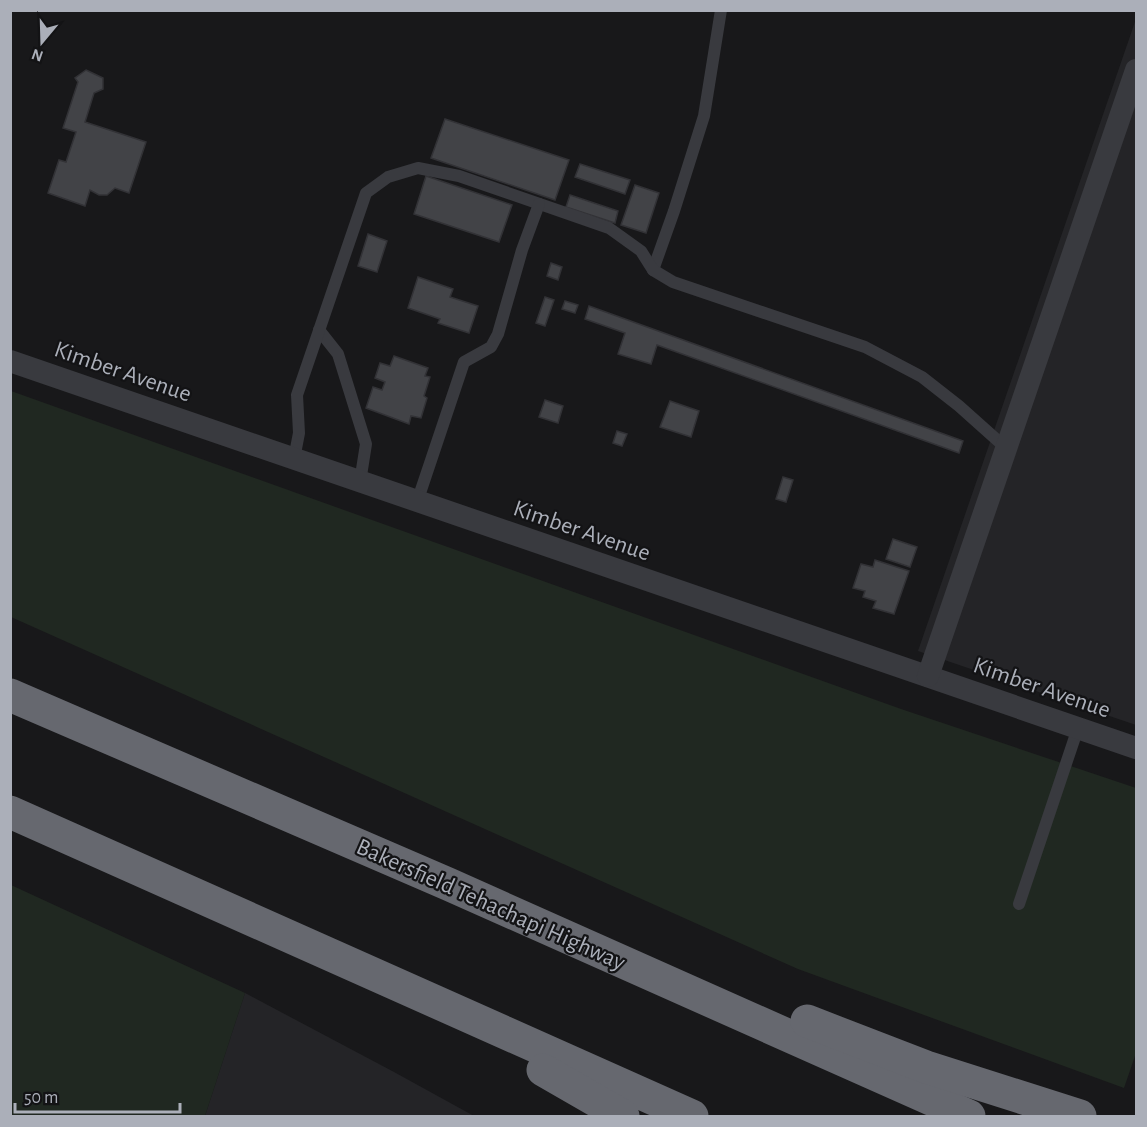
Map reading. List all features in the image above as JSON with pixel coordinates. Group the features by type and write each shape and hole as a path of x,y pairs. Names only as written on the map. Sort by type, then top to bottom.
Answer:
{"highway":[{"name":"Bakersfield Tehachapi Highway","path":"10,695 448,884 969,1116"},
{"path":"10,812 692,1116"},
{"path":"448,884 926,1067 1080,1116"},
{"path":"389,980 623,1116"}],"street":[{"path":"928,676 1137,70"},
{"name":"Kimber Avenue","path":"10,361 1137,748"}],"lane":[{"path":"653,270 704,116 721,10"},
{"path":"294,459 298,433 297,395 366,193 388,177 418,168 459,176 609,228 641,251 653,270 674,282 865,347 922,377 1006,448"},
{"path":"417,502 464,362 491,347 498,334 522,250 539,204"},
{"path":"319,330 338,354 366,444 360,482"},
{"path":"1019,904 1078,728"}],"shaded area":[{"path":"1136,19 1136,725 918,651"},
{"path":"11,391 901,709 1136,788 1136,1053 1124,1088 798,969 11,617"},
{"path":"11,885 245,993 205,1116 11,1116"},
{"path":"245,993 394,1072 474,1116 205,1116"}],"building":[{"path":"86,70 103,78 103,89 94,93 85,122 146,142 129,193 115,188 107,195 99,195 90,190 85,206 48,193 59,160 66,162 76,132 63,128 78,82 75,78"},
{"path":"445,119 569,160 555,200 431,158"},
{"path":"580,164 630,180 625,194 575,177"},
{"path":"426,176 512,205 499,242 414,214"},
{"path":"635,185 659,193 646,233 621,225"},
{"path":"570,195 618,211 615,223 566,207"},
{"path":"368,234 387,241 377,272 358,266"},
{"path":"551,263 562,267 558,280 547,276"},
{"path":"418,277 453,289 450,297 478,306 469,333 438,323 440,319 408,308"},
{"path":"545,297 554,300 545,326 536,323"},
{"path":"565,301 578,305 575,313 562,309"},
{"path":"589,306 963,441 959,453 657,345 651,364 618,354 625,333 585,319"},
{"path":"394,356 428,368 425,376 430,377 421,418 411,416 409,424 366,408 373,387 382,390 385,382 375,378 380,363 390,366"},
{"path":"545,400 563,406 558,423 539,417"},
{"path":"670,401 699,411 691,437 660,427"},
{"path":"617,431 627,434 622,446 613,443"},
{"path":"783,477 793,480 786,502 776,499"},
{"path":"893,539 917,547 910,567 886,559"},
{"path":"875,560 909,571 894,614 873,608 876,601 863,597 865,591 853,588 861,564 873,567"}]}
